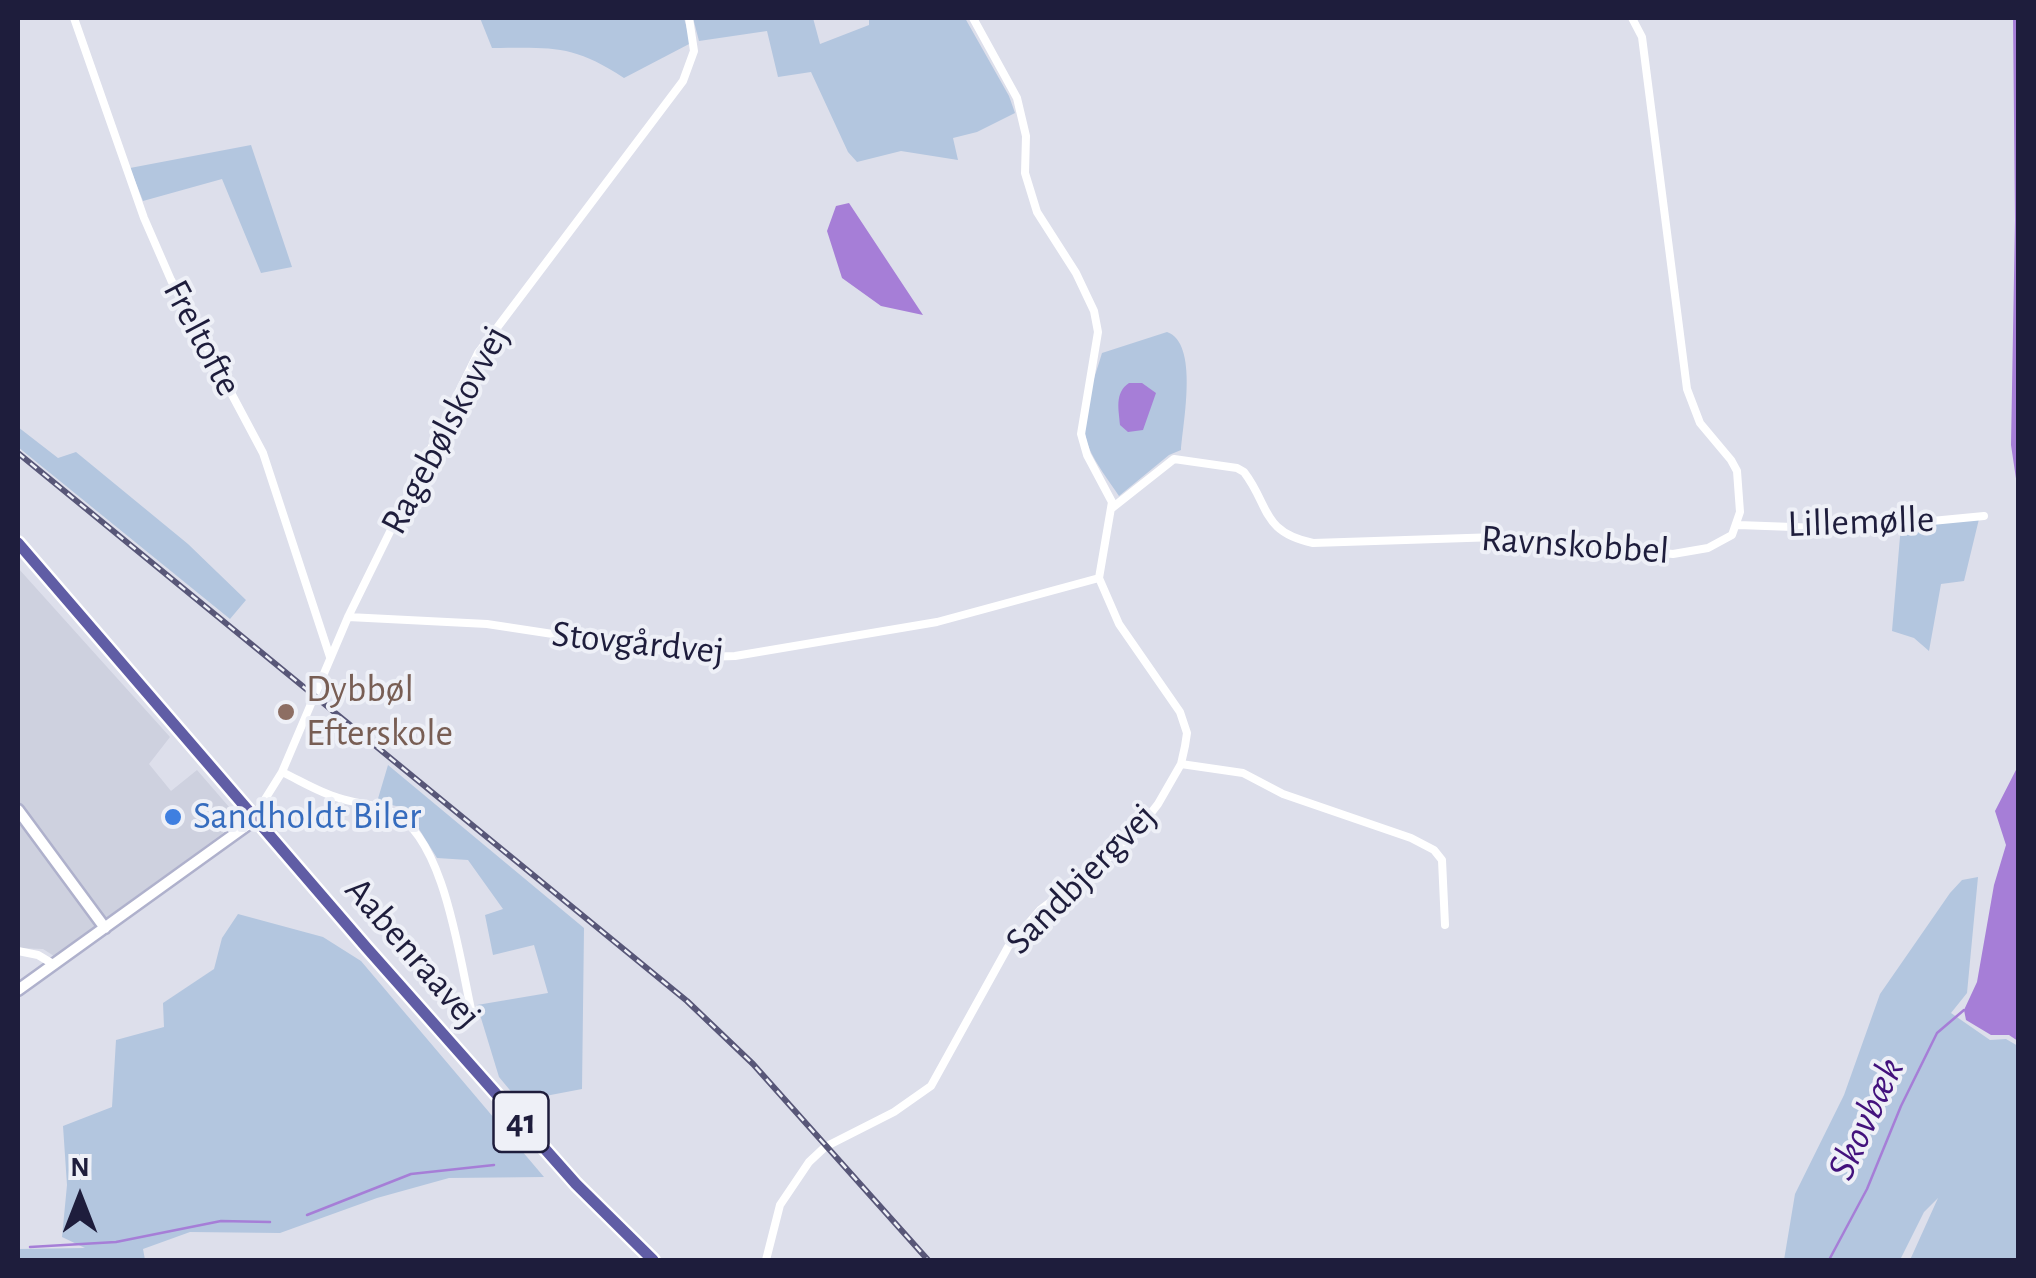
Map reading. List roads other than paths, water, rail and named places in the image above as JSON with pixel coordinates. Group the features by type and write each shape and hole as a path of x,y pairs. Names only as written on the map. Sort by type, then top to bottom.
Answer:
{"main road":[{"name":"Aabenraavej","path":"18,544 252,820 576,1184 653,1260"}],"street":[{"name":"Freltofte","path":"74,18 144,218 171,280 263,453 330,658"},
{"name":"Ragebølskovvej","path":"252,820 282,772 348,616 478,353 683,81 694,51 689,18"},
{"path":"972,18 1017,98 1026,136 1025,173 1037,212 1076,273 1094,311 1098,332 1082,434 1087,455 1106,488 1112,508 1099,578"},
{"path":"1632,18 1642,38 1687,389 1700,423 1737,471 1738,526"},
{"name":"Ravnskobbel","path":"1112,508 1160,467 1174,458 1186,458 1244,472 1273,525 1285,534 1312,543 1498,537 1673,554 1708,548 1732,535 1738,526"},
{"name":"Lillemølle","path":"1738,526 1848,529 1984,516"},
{"name":"Stovgårdvej","path":"348,616 487,624 704,657 735,656 937,622 1099,578"},
{"name":"Sandbjergvej","path":"766,1260 780,1205 809,1162 824,1147 903,1107 931,1086 1008,948 1040,910 1127,844 1158,804 1181,764 1187,732 1184,722 1119,624 1099,578"},
{"name":"Sandbjergvej","path":"1181,764 1243,773 1283,794 1397,833 1434,850 1442,860 1445,925"},
{"path":"282,772 337,798 395,814 410,824 435,862 444,888 473,1018"},
{"path":"18,810 106,928"},
{"path":"18,990 252,820"},
{"path":"18,952 38,955 53,964"}],"waterway":[{"name":"Skovbæk","path":"1829,1260 1867,1189 1937,1033 1964,1010"},
{"path":"307,1215 411,1174 494,1165"},
{"path":"30,1247 116,1242 221,1221 270,1222"}],"railway":[{"path":"18,453 687,1001 753,1064 928,1260"}],"place":[{"name":"Dybbøl Efterskole","path":"286,712"},
{"name":"Sandholdt Biler","path":"173,817"}]}
